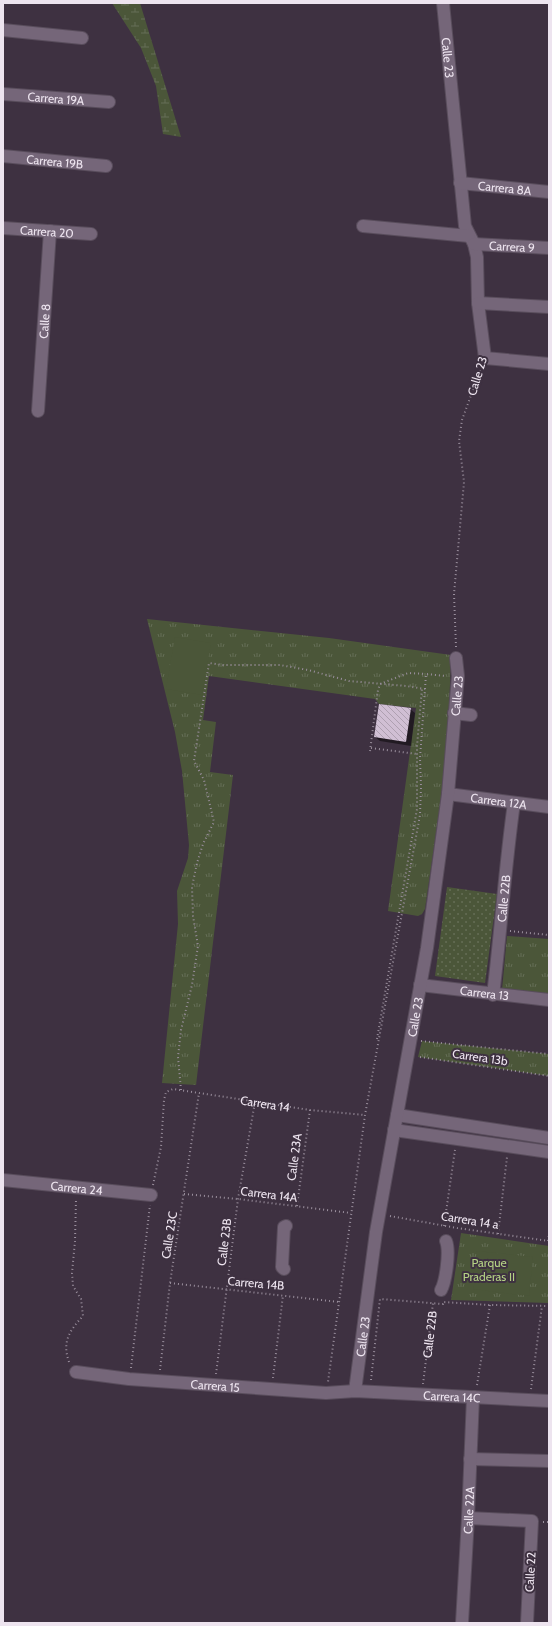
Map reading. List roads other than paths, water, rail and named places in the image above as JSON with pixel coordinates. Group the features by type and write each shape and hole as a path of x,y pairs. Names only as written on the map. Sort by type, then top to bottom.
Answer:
{"street":[{"name":"Calle 23","path":"443,3 457,94 460,183 464,226 477,257 478,303 485,358 549,364"},
{"path":"3,30 82,38"},
{"name":"Carrera 19A","path":"3,94 109,102"},
{"name":"Carrera 19B","path":"3,156 106,166"},
{"name":"Carrera 8A","path":"460,183 549,192"},
{"name":"Carrera 9","path":"363,226 471,240 549,248"},
{"name":"Carrera 20","path":"3,228 92,234"},
{"name":"Calle 8","path":"38,411 50,231"},
{"path":"478,303 549,307"},
{"name":"Calle 23","path":"355,1391 376,1232 420,986 448,794 458,676 456,658"},
{"path":"454,713 471,715"},
{"name":"Carrera 12A","path":"448,794 549,807"},
{"name":"Calle 22B","path":"493,994 501,930 507,854 514,803"},
{"name":"Carrera 13","path":"420,986 549,1000"},
{"path":"397,1115 549,1138"},
{"path":"394,1130 549,1152"},
{"name":"Carrera 24","path":"3,1180 151,1195"},
{"path":"284,1269 282,1267 284,1227 286,1226"},
{"path":"441,1290 446,1267 448,1245 446,1241"},
{"name":"Carrera 15","path":"76,1372 130,1379 326,1393 355,1391"},
{"name":"Carrera 14C","path":"355,1391 422,1394 474,1392 549,1401"},
{"name":"Calle 22A","path":"462,1623 474,1392"},
{"path":"470,1459 549,1461"},
{"name":"Calle 22","path":"468,1518 532,1521 527,1623"}],"park label":[{"name":"Parque Praderas II","path":"489,1269"}]}
